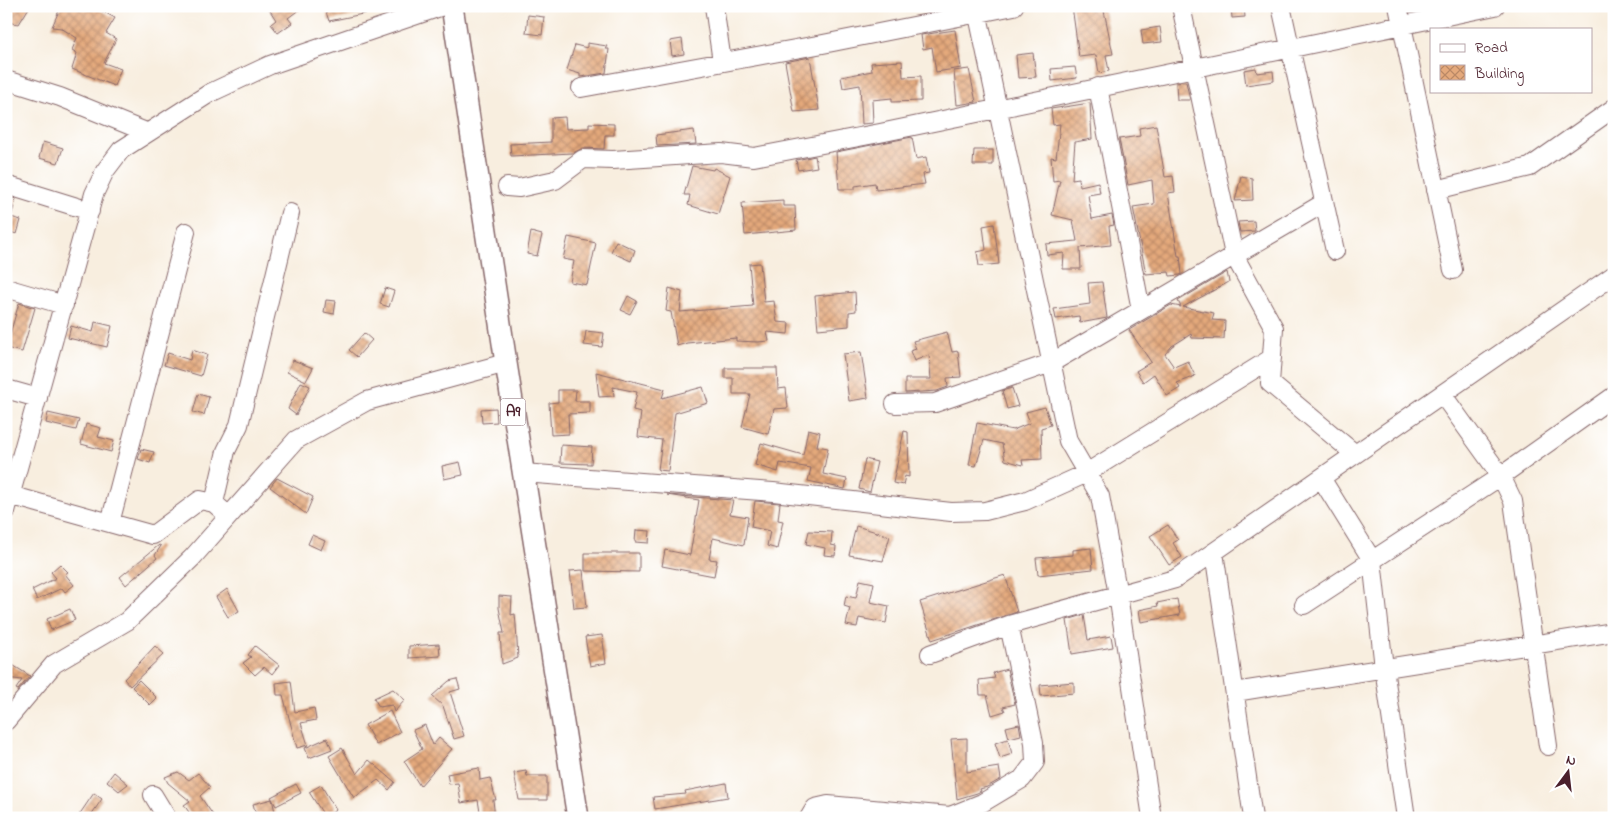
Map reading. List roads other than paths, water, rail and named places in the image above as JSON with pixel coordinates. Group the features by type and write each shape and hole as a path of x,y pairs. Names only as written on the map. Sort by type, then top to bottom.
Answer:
{"main road":[{"name":"A9","path":"452,6 523,474 578,818"}],"street":[{"path":"228,516 214,503 200,500 153,535 110,523 8,500 90,211 105,171 121,150 146,132 210,93 270,65 443,6"},
{"path":"714,6 722,62"},
{"path":"581,88 722,62 977,10 1014,6"},
{"path":"1181,6 1234,255 1274,328 1270,383 1355,454"},
{"path":"1281,6 1335,251"},
{"path":"1398,6 1453,270"},
{"path":"507,187 518,188 555,180 583,159 613,160 721,153 754,157 880,133 1495,6"},
{"path":"977,10 1068,441 1085,474 1100,496 1118,595 1152,818"},
{"path":"6,80 60,97 146,132"},
{"path":"1098,87 1141,310"},
{"path":"1436,190 1530,167 1614,108"},
{"path":"6,185 90,211"},
{"path":"896,404 935,403 1051,363 1324,203"},
{"path":"214,503 226,451 239,425 290,213"},
{"path":"110,523 186,232"},
{"path":"930,654 1009,625 1175,579 1614,275"},
{"path":"6,288 64,305"},
{"path":"523,474 773,492 952,512 985,511 1026,501 1085,474 1272,358"},
{"path":"6,721 54,664 127,621 192,558 296,440 367,402 506,363"},
{"path":"6,389 38,398"},
{"path":"1442,394 1500,476 1513,500 1548,746"},
{"path":"1304,604 1500,476 1614,396"},
{"path":"1321,478 1372,560 1384,668 1406,818"},
{"path":"1214,552 1253,818"},
{"path":"809,818 815,808 828,805 950,816 982,804 1026,775 1035,762 1034,743 1009,625"},
{"path":"1235,692 1614,632"},
{"path":"153,795 167,818"}]}
